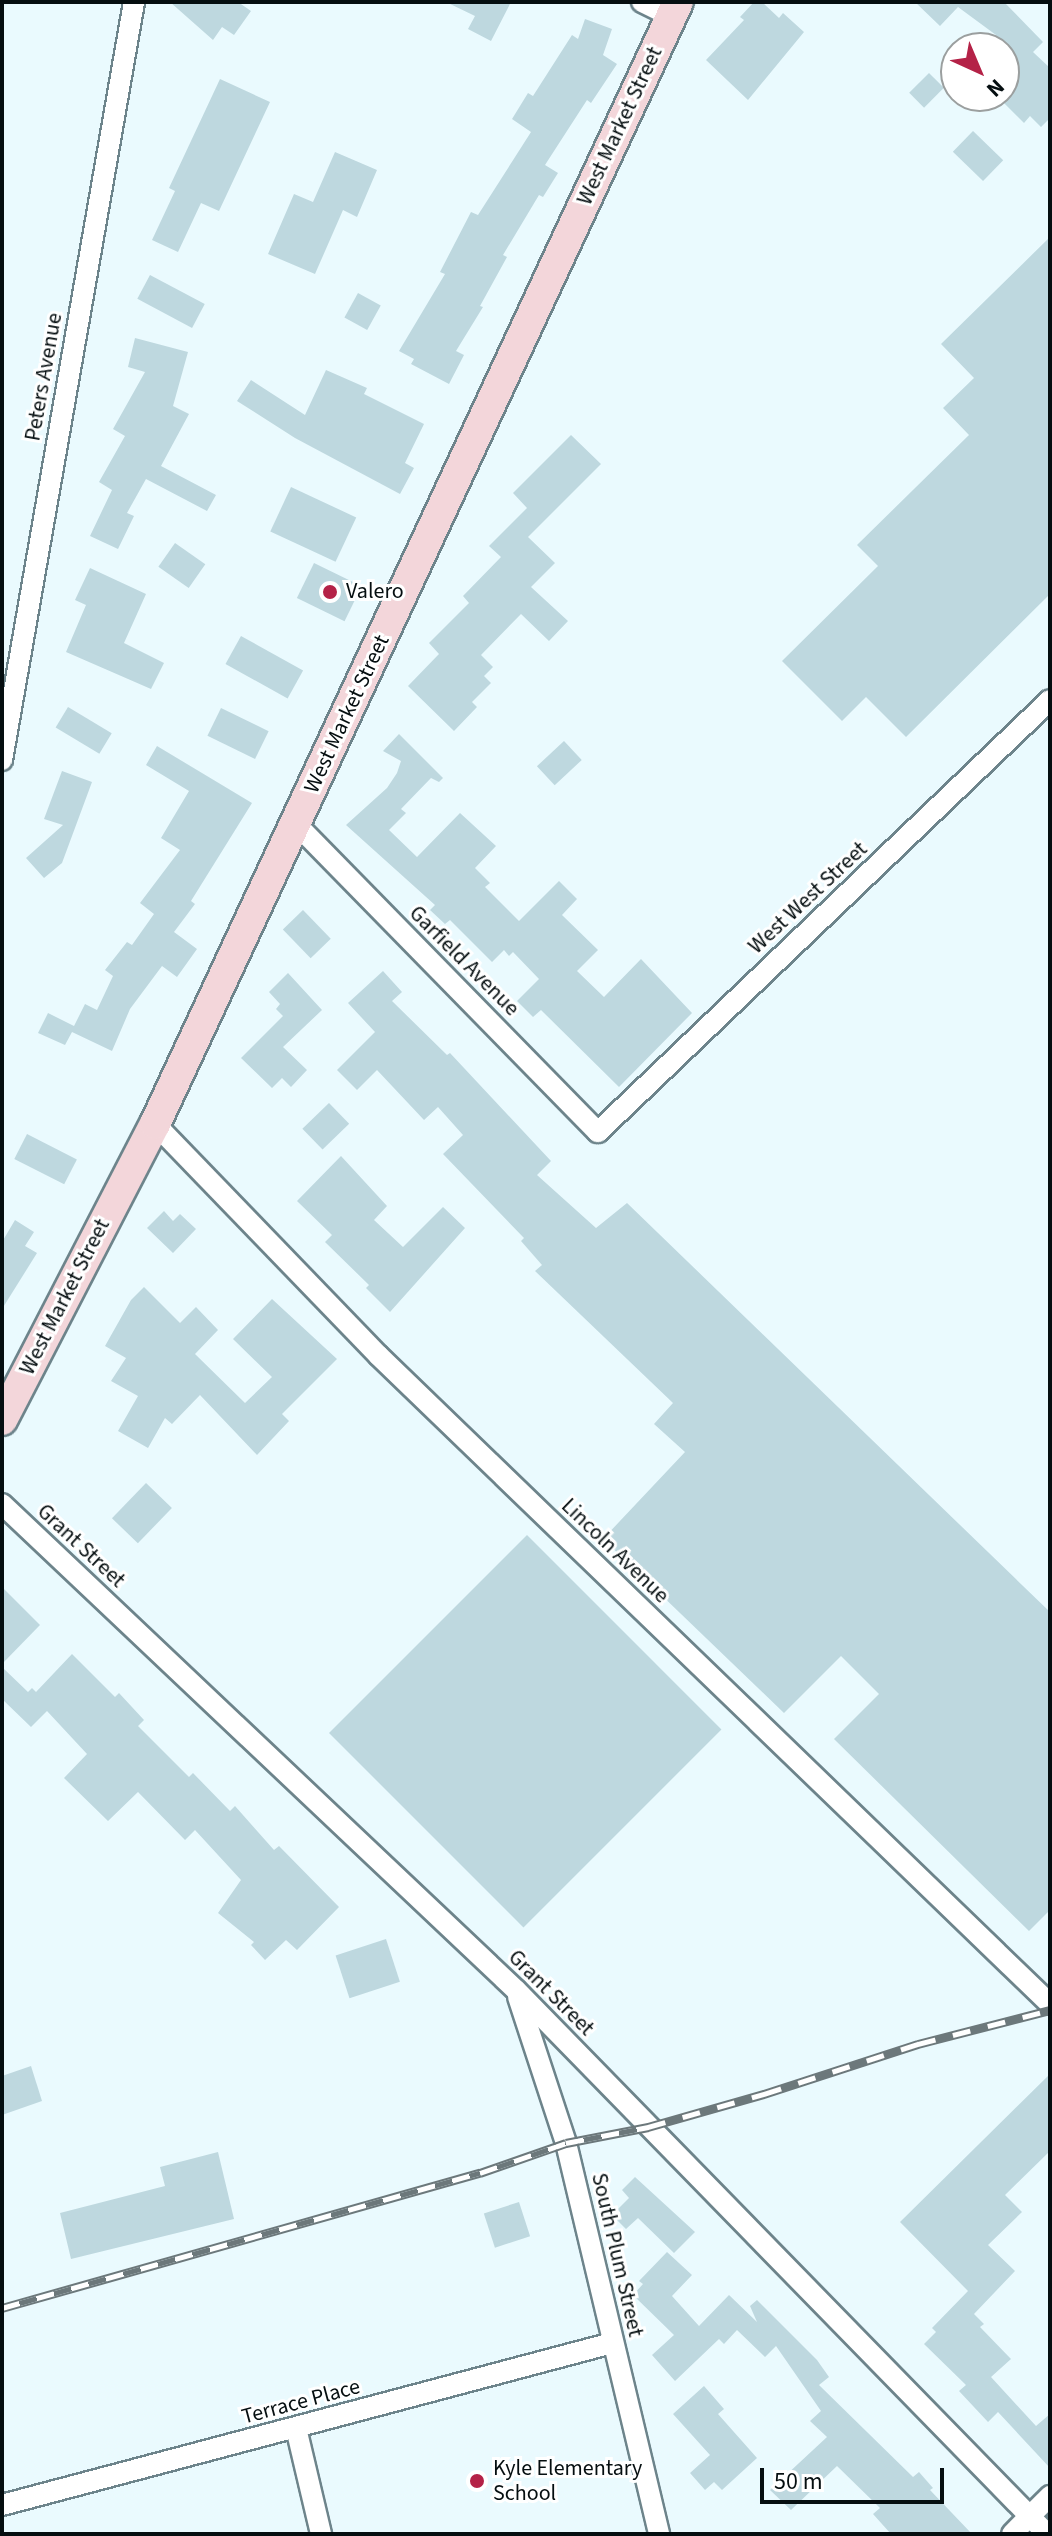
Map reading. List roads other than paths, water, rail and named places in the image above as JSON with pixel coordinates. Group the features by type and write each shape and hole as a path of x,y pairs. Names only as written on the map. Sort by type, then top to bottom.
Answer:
{"main road":[{"name":"West Market Street","path":"2,1420 155,1124 674,9"}],"street":[{"name":"Peters Avenue","path":"2,760 134,2"},
{"path":"642,2 674,9"},
{"name":"West West Street","path":"598,1132 1050,700"},
{"name":"Garfield Avenue","path":"296,824 598,1132"},
{"name":"Lincoln Avenue","path":"155,1124 378,1355 1042,1988 1050,2004"},
{"name":"Grant Street","path":"2,1504 516,1990 1047,2534"},
{"name":"South Plum Street","path":"516,1990 566,2143 659,2534"},
{"name":"Terrace Place","path":"2,2505 612,2343"},
{"path":"296,2428 321,2534"},
{"path":"1012,2534 1050,2496"}],"railway":[{"path":"2,2308 480,2173 566,2143 648,2127 764,2094 918,2044 1050,2010"}],"place":[{"name":"Valero","path":"330,592"},
{"name":"Kyle Elementary School","path":"477,2481"}]}
